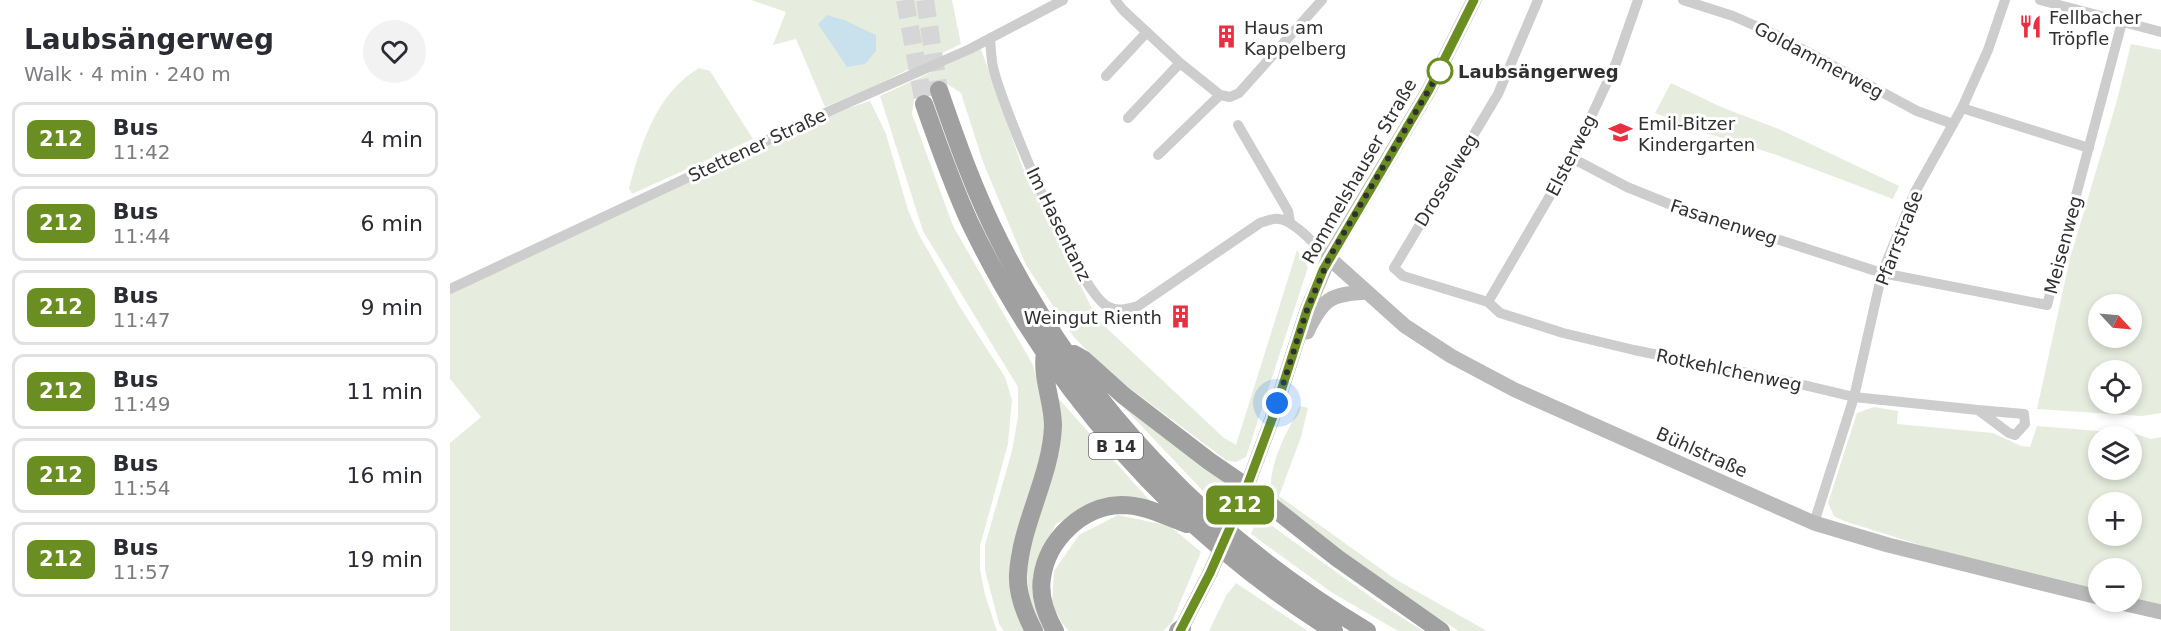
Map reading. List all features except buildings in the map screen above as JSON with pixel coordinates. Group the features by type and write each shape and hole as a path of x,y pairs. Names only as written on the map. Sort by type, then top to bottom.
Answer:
{"highway":[{"name":"B 14","path":"939,90 966,167 986,214 1024,287 1053,350 1083,405 1155,488 1198,529 1259,580 1334,631"},
{"name":"B 14","path":"924,104 946,166 970,222 995,270 1053,350 1161,470 1201,509 1271,567 1367,631"},
{"name":"B 14","path":"1053,350 1083,359 1123,395 1247,487"},
{"path":"1034,631 1022,601 1018,575 1022,550 1049,457 1053,425 1050,398 1042,368 1053,350"},
{"path":"1247,487 1337,558 1441,631"},
{"name":"B 14","path":"1055,631 1048,619 1042,597 1042,578 1048,556 1058,538 1084,516 1101,508 1118,505 1132,506 1160,512 1198,529"}],"main road":[{"name":"Rommelshauser Straße","path":"1180,630 1210,573 1240,505 1307,310 1329,258 1429,90 1474,0"},
{"name":"Bühlstraße","path":"1329,258 1405,327 1451,356 1506,385 1814,523 1946,561 2088,595"},
{"path":"1282,387 1314,317 1328,300 1336,296 1368,292"},
{"path":"2142,608 2161,612"}],"street":[{"name":"Stettener Straße","path":"450,289 834,109 990,39 1063,0"},
{"path":"1115,0 1180,63 1220,95 1230,98 1239,93 1322,0"},
{"name":"Drosselweg","path":"1488,302 1403,276 1394,268 1497,94 1538,0"},
{"name":"Elsterweg","path":"1488,302 1572,158 1616,63 1638,0"},
{"name":"Goldammerweg","path":"1683,0 1733,16 1774,33 1917,111 1953,124"},
{"name":"Pfarrstraße","path":"1814,523 1854,397 1882,273 1916,192 1962,108 1988,50 2005,0"},
{"path":"2040,0 2161,33"},
{"name":"Meisenweg","path":"1882,273 2047,305 2122,22"},
{"path":"1106,76 1147,32"},
{"name":"Im Hasentanz","path":"990,39 993,67 1037,183 1069,253 1089,286 1106,306 1122,310 1138,306 1260,223 1280,219 1290,222"},
{"path":"1128,118 1180,63"},
{"path":"1158,155 1220,95"},
{"path":"1962,108 2090,148"},
{"path":"1238,125 1288,211 1290,222 1329,258"},
{"name":"Fasanenweg","path":"1572,158 1627,187 1674,206 1882,273"},
{"name":"Rotkehlchenweg","path":"1488,302 1500,313 1563,333 1854,397 2028,415 2025,424 2015,435 2008,433 1978,410"}],"green space":[{"path":"751,0 952,0 961,44 825,107 796,39 773,45 786,12"},
{"path":"2131,44 2161,50 2161,413 2142,416 2112,414 2142,414 2142,360 2088,360 2088,412 2037,409 2070,258 2116,104"},
{"path":"981,49 1022,166 1097,319 1224,438 1236,445 1297,250 1308,267 1246,457 1236,462 1226,460 1108,372 1073,336 1026,265 983,162 961,93 946,83 915,92 912,114 953,226 1033,365 1046,420 1041,470 1011,552 1014,606 1026,631 1004,631 999,624 985,570 985,545 1012,451 1018,416 1018,387 923,231 880,96"},
{"path":"699,68 710,71 753,139 632,194 629,188 639,154 653,120 672,91"},
{"path":"1671,83 1721,107 1781,130 1899,186 1893,199 1774,154 1709,134 1655,113"},
{"path":"870,101 886,134 908,210 918,233 960,307 1005,377 1012,400 1008,444 980,546 980,569 985,595 997,631 450,631 450,443 481,417 450,379 450,291 833,113"},
{"path":"1113,396 1233,487 1221,510"},
{"path":"1059,399 1150,501 1102,499 1056,524 1037,561 1048,631 1042,631 1030,608 1026,561 1055,463"},
{"path":"1300,406 1308,408 1301,437 1279,496 1395,579 1487,631 1459,631 1405,597 1323,539 1273,498 1271,487 1274,463"},
{"path":"1874,407 1898,411 1897,424 1993,433 2021,446 2030,447 2037,426 2088,430 2088,480 2142,480 2142,436 2151,439 2161,437 2161,605 2142,600 2142,558 2088,558 2088,588 1933,549 1844,521 1834,516 1828,503 1857,413"},
{"path":"1118,515 1170,526 1201,552 1172,622 1163,631 1069,631 1052,604 1054,571 1079,535"},
{"path":"1258,516 1385,607 1423,631 1398,631 1331,592 1251,534"},
{"path":"1236,583 1308,631 1209,631 1226,596"}],"water":[{"path":"827,15 876,35 876,51 865,64 847,67 818,24"}],"tunnel":[{"path":"905,0 924,104"},
{"path":"925,0 939,90"}],"bus line":[{"name":"212","path":"1180,631 1210,573 1240,505 1272,419 1317,282 1429,90 1474,0"}],"place":[{"name":"Fellbacher Tröpfle","path":"2031,27"},
{"name":"Haus am Kappelberg","path":"1226,37"},
{"name":"Laubsängerweg","path":"1440,71"},
{"name":"Emil-Bitzer Kindergarten","path":"1620,133"},
{"name":"Weingut Rienth","path":"1180,317"}],"route":[{"path":"1277,403 1317,282 1440,71"}]}
